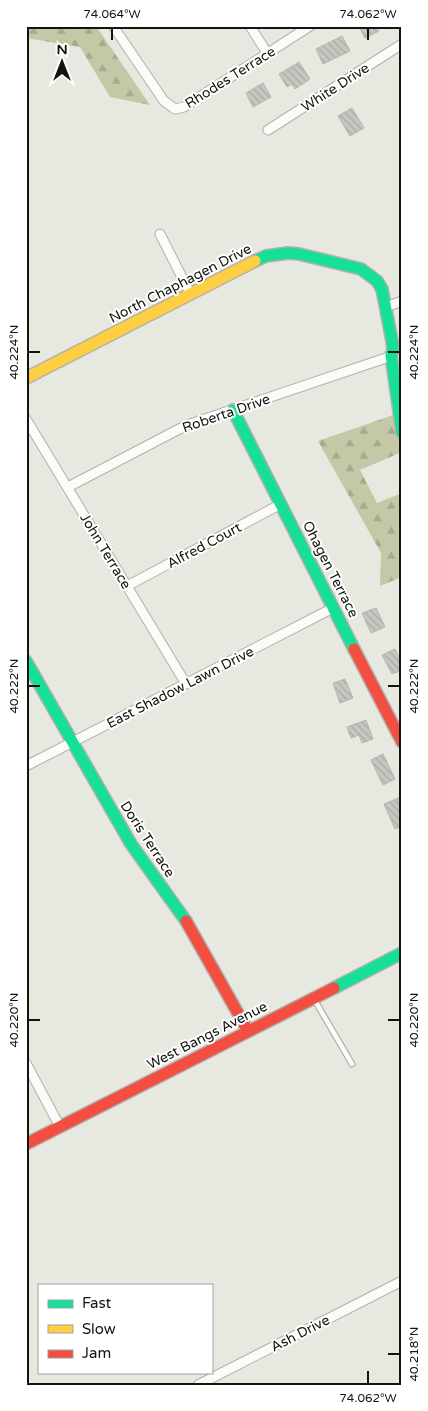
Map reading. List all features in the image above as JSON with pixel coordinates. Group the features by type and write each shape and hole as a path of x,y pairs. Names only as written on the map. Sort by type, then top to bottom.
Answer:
{"street":[{"name":"Rhodes Terrace","path":"113,26 164,101 175,108 184,107 310,26"},
{"path":"250,26 267,53"},
{"name":"White Drive","path":"268,130 402,44"},
{"path":"160,234 190,294"},
{"name":"North Chaphagen Drive","path":"26,378 266,256 288,253 299,254 361,269 377,281 382,289 393,350 391,355 402,432"},
{"path":"386,307 402,301"},
{"name":"Roberta Drive","path":"68,487 174,431 391,355"},
{"name":"Ohagen Terrace","path":"233,410 402,742"},
{"name":"John Terrace","path":"26,419 186,684"},
{"name":"Alfred Court","path":"127,586 281,504"},
{"name":"East Shadow Lawn Drive","path":"26,766 333,608"},
{"name":"Doris Terrace","path":"26,662 130,844 192,931 248,1031"},
{"name":"West Bangs Avenue","path":"26,1144 402,953"},
{"path":"26,1063 60,1127"},
{"name":"Ash Drive","path":"198,1385 402,1280"}],"lane":[{"path":"314,998 352,1064"}],"green space":[{"path":"26,26 96,26 150,105 110,97 80,47 26,38"},
{"path":"402,412 402,452 360,470 377,503 402,493 402,577 380,586 381,553 318,441"}],"building":[{"path":"359,26 379,26 377,27 379,31 365,38"},
{"path":"342,36 350,51 323,64 316,49"},
{"path":"299,62 310,79 295,89 292,84 287,87 279,74"},
{"path":"263,83 271,97 253,107 246,93"},
{"path":"352,108 364,128 350,136 338,116"},
{"path":"376,608 385,627 371,633 362,613"},
{"path":"395,649 402,663 402,670 392,674 382,655"},
{"path":"345,679 353,698 340,703 333,683"},
{"path":"366,720 373,739 362,743 359,735 351,738 347,727"},
{"path":"383,754 395,779 383,785 371,760"},
{"path":"401,797 402,826 395,829 384,804"}],"traffic: fast":[{"path":"255,261 266,256 288,253 299,254 361,269 377,281 382,289 392,341 393,350 391,355 402,432"},
{"path":"233,410 354,649"},
{"path":"26,661 131,844 186,921"},
{"path":"334,988 402,953"}],"traffic: slow":[{"path":"26,378 255,261"}],"traffic: jam":[{"path":"354,649 402,742"},
{"path":"186,921 248,1031"},
{"path":"26,1144 334,988"}]}
